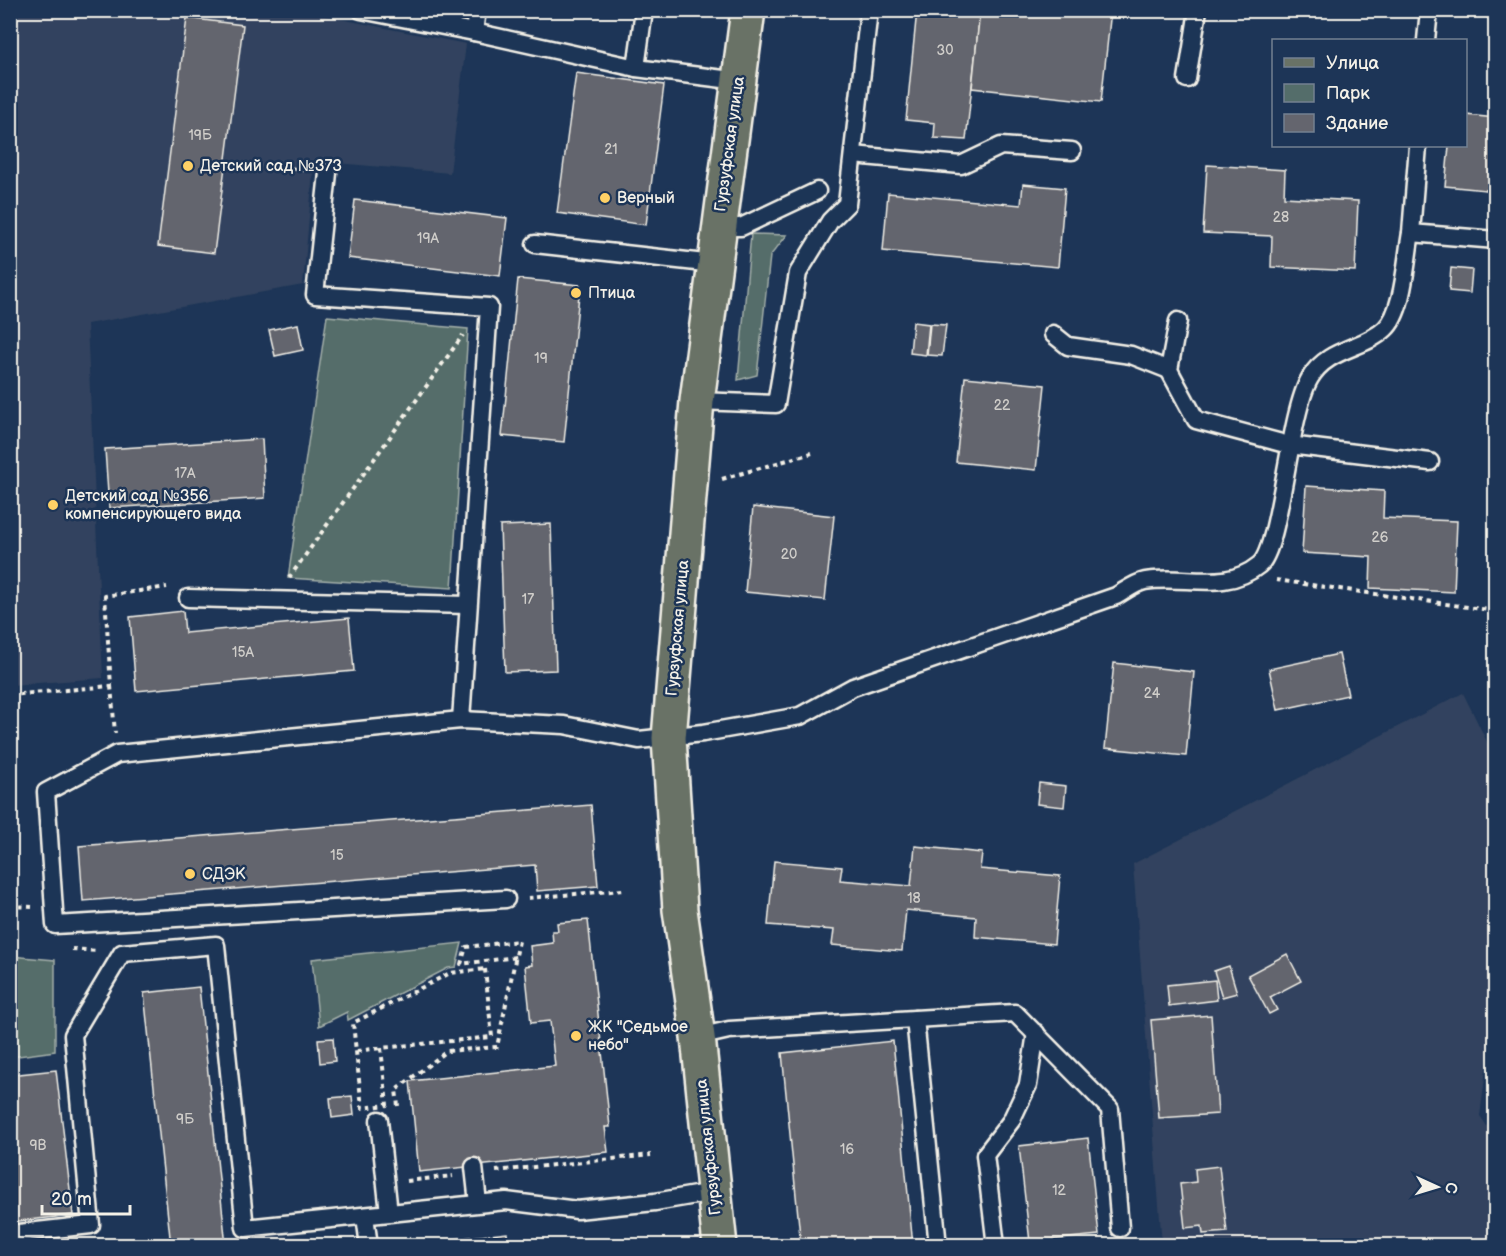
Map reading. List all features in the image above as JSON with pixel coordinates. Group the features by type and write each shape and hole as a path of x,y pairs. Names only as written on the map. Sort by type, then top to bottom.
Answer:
{"main road":[{"name":"Гурзуфская улица","path":"720,1245 698,1037 680,910 669,738 697,401 748,10"}],"lane":[{"path":"362,10 636,68 739,81"},
{"path":"474,32 477,10"},
{"path":"636,68 644,10"},
{"path":"697,401 776,404 798,273 830,221 848,204 869,10"},
{"path":"1187,79 1198,10"},
{"path":"1426,39 1429,10"},
{"path":"853,155 961,165 1001,146 1072,151"},
{"path":"506,899 55,925 46,792 117,754 461,720 564,725 639,740 669,738 800,716 854,687 1116,596 1143,581 1225,581 1246,575 1262,563 1272,541 1289,445 1310,378 1324,360 1385,329 1397,311 1411,233 1418,147"},
{"path":"328,173 315,295 489,307 461,720"},
{"path":"718,227 741,227 817,191"},
{"path":"1411,233 1496,240"},
{"path":"535,244 714,264"},
{"path":"1178,321 1169,370 1196,420 1289,445 1430,462"},
{"path":"1053,334 1068,346 1131,355 1169,370"},
{"path":"188,598 468,605"},
{"path":"10,1234 91,1225 73,1035 122,953 216,945 245,1228 506,1201 577,1210 655,1202 713,1192"},
{"path":"698,1037 729,1030 1015,1013 1110,1109 1120,1228"},
{"path":"915,1019 938,1245"},
{"path":"996,1245 985,1155 1011,1121 1028,1084 1036,1032"},
{"path":"379,1120 389,1213"},
{"path":"474,1170 478,1203"},
{"path":"365,1216 369,1245"}],"path":[{"path":"256,165 328,173"},
{"path":"273,600 468,329 489,307"},
{"path":"723,479 812,453"},
{"path":"1246,575 1496,610"},
{"path":"117,754 105,596 187,584 188,598"},
{"path":"10,695 111,686"},
{"path":"506,899 623,890"},
{"path":"396,1090 447,1052 497,1047 516,957 519,941 466,946 461,964 516,957"},
{"path":"65,949 122,953"},
{"path":"357,1051 381,1048 492,1036 485,969 450,973 353,1023 362,1108 387,1106 381,1048"},
{"path":"405,1181 474,1170 651,1155"}],"shaded area":[{"name":"Детский сад №373","path":"11,11 325,11 325,16 466,44 450,173 314,161 303,285 87,324 103,678 11,685"},
{"path":"1463,693 1495,758 1496,991 1480,1116 1491,1132 1495,1133 1495,1245 1162,1245 1133,864"}],"green space":[{"path":"751,234 787,235 770,256 757,375 738,380"},
{"path":"327,316 468,329 452,588 288,578"},
{"path":"462,943 456,967 448,968 348,1020 347,1012 319,1026 312,959"},
{"path":"10,956 55,960 55,1051 11,1057"}],"building":[{"path":"917,10 980,12 966,140 934,138 935,123 906,120"},
{"path":"980,10 1111,10 1101,102 972,88"},
{"path":"187,18 243,25 214,253 158,246"},
{"path":"576,73 664,85 646,225 557,213"},
{"path":"1496,90 1496,118 1493,118"},
{"path":"1467,115 1496,118 1496,191 1445,186 1449,147 1467,147"},
{"path":"1207,165 1285,170 1284,197 1358,201 1355,271 1271,267 1272,236 1203,233"},
{"path":"1023,184 1065,188 1058,267 883,251 888,193 1021,205"},
{"path":"355,200 507,218 500,276 348,258"},
{"path":"1451,268 1472,270 1470,293 1449,291"},
{"path":"518,279 580,285 564,442 502,436"},
{"path":"913,322 929,324 926,355 910,353"},
{"path":"298,324 303,350 275,356 269,330"},
{"path":"930,324 946,325 942,356 927,355"},
{"path":"965,377 1045,385 1036,470 956,462"},
{"path":"262,439 265,498 109,508 105,449"},
{"path":"1306,486 1384,491 1383,518 1457,521 1454,592 1370,588 1371,557 1302,553"},
{"path":"753,507 834,516 825,600 745,592"},
{"path":"551,524 556,670 505,672 500,526"},
{"path":"183,611 185,633 349,618 354,671 136,691 130,617"},
{"path":"1339,654 1348,695 1278,710 1269,669"},
{"path":"1114,663 1194,672 1186,756 1105,748"},
{"path":"1039,783 1066,786 1064,807 1037,804"},
{"path":"591,805 598,886 537,891 535,865 83,901 79,846"},
{"path":"915,846 982,853 980,869 1060,876 1054,944 975,937 976,917 906,910 902,951 832,945 834,930 768,925 774,861 842,867 840,880 911,886"},
{"name":"ЖК \"Седьмое небо\"","path":"588,920 610,1127 605,1127 608,1152 419,1172 410,1081 555,1066 550,1021 531,1023 525,966 532,965 530,946 553,943 552,931 558,931 557,923"},
{"path":"1287,954 1301,981 1270,997 1277,1010 1269,1014 1248,975"},
{"path":"1229,966 1237,993 1222,997 1214,971"},
{"path":"1215,980 1217,1000 1169,1006 1167,985"},
{"path":"199,987 226,1246 171,1246 144,993"},
{"path":"1211,1015 1218,1114 1159,1118 1151,1020"},
{"path":"333,1038 335,1061 320,1063 318,1039"},
{"path":"893,1041 913,1246 801,1246 782,1053"},
{"path":"56,1070 73,1215 10,1222 10,1075"},
{"path":"352,1096 354,1115 332,1118 330,1098"},
{"path":"1088,1138 1099,1235 1030,1242 1019,1146"},
{"path":"1219,1166 1227,1232 1203,1234 1202,1226 1185,1228 1180,1184 1196,1182 1195,1169"},
{"path":"507,1233 508,1246 455,1246 454,1239"}],"place":[{"name":"Детский сад №373","path":"188,166"},
{"name":"Верный","path":"605,198"},
{"name":"Птица","path":"576,293"},
{"name":"Детский сад №356 компенсирующего вида","path":"53,505"},
{"name":"СДЭК","path":"190,874"},
{"name":"ЖК \"Седьмое небо\"","path":"576,1036"}]}
